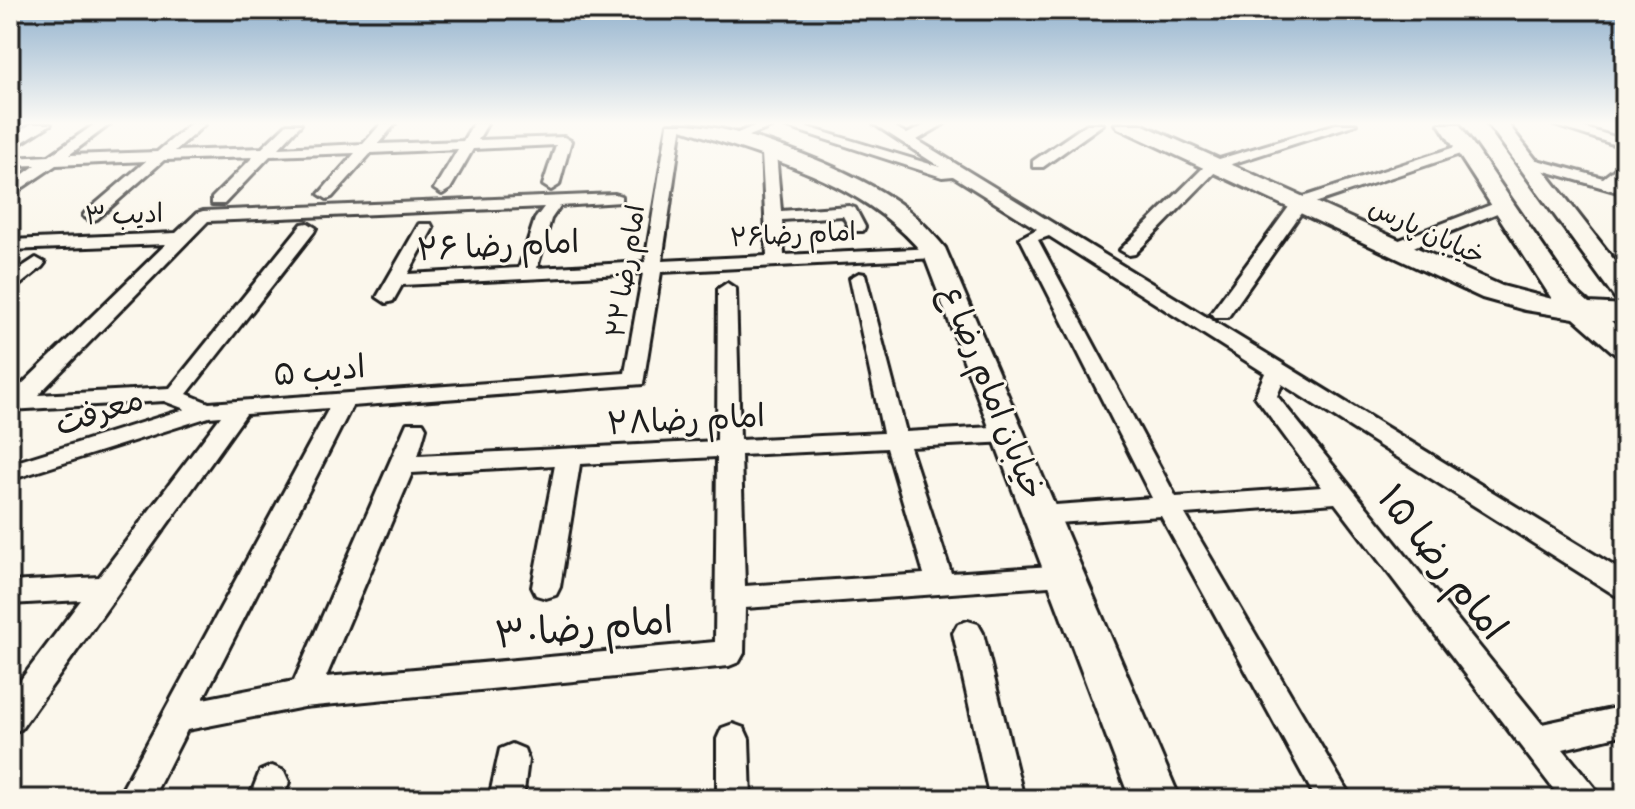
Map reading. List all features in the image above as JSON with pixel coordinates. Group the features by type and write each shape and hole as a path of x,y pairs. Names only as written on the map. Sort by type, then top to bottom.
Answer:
{"main road":[{"name":"خیابان امام رضا ع","path":"812,162 887,205 923,233 936,253 1155,799"},
{"name":"خیابان پارس","path":"1208,162 1502,296 1522,303 1580,312 1625,313"},
{"path":"1473,162 1561,293 1625,348"},
{"path":"1527,162 1615,270 1625,292"}],"street":[{"path":"10,191 51,162"},
{"path":"91,216 154,162"},
{"path":"218,201 256,162"},
{"path":"327,194 356,162"},
{"path":"442,189 457,162"},
{"path":"526,273 553,194 560,162"},
{"name":"امام رضا ۲۲","path":"635,379 669,162"},
{"path":"771,162 776,261"},
{"path":"908,162 974,182"},
{"path":"942,162 1625,587"},
{"path":"1129,250 1214,165 1225,162"},
{"path":"1221,313 1300,203 1423,162"},
{"path":"1529,162 1625,189"},
{"path":"1606,183 1625,165"},
{"name":"ادیب ۳","path":"10,245 181,238 203,216 553,194 615,199"},
{"path":"1395,248 1501,206"},
{"path":"773,216 849,211 857,227"},
{"path":"174,397 308,228"},
{"name":"امام رضا ۲۶","path":"425,228 390,289 526,273 651,267"},
{"path":"1050,230 1028,238 1168,506 1335,799"},
{"path":"14,402 181,238"},
{"name":"امام رضا۲۶","path":"651,267 936,253"},
{"path":"10,284 36,263"},
{"path":"859,278 896,440 941,584"},
{"path":"727,289 731,598 1066,576"},
{"path":"1276,371 1266,396 1341,494"},
{"name":"ادیب ۵","path":"14,402 166,394 207,410 238,409 635,379"},
{"path":"134,799 344,400"},
{"path":"10,719 238,409"},
{"name":"معرفت","path":"10,472 207,410"},
{"path":"177,718 304,693 403,465 415,428"},
{"name":"امام رضا۲۸","path":"403,465 1009,434"},
{"path":"546,587 569,456"},
{"name":"۱۵ امام رضا","path":"1042,515 1341,494 1582,799"},
{"path":"10,593 106,588"},
{"name":"امام رضا۳۰","path":"304,693 729,653 731,598"},
{"path":"968,633 1007,799"},
{"path":"1535,740 1625,720"},
{"path":"733,739 734,799"},
{"path":"506,799 512,760"}]}
